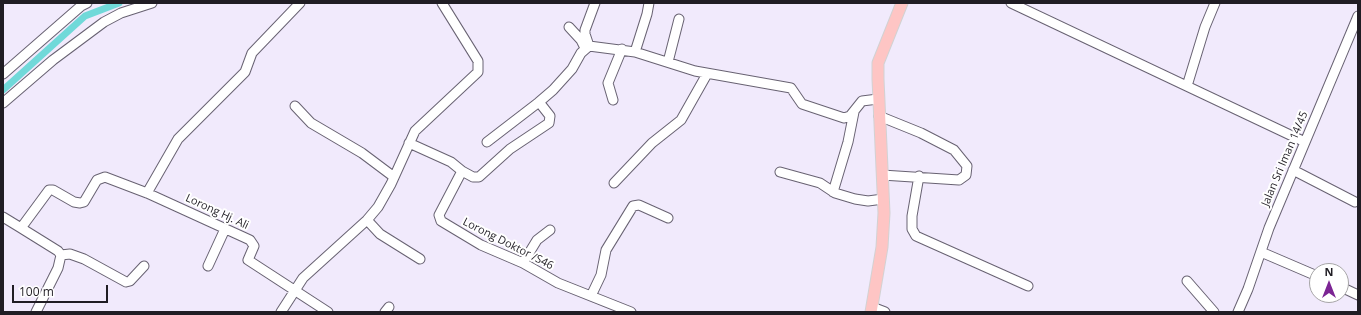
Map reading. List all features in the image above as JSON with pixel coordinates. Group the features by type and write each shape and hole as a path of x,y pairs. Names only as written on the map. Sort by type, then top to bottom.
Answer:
{"main road":[{"path":"871,310 882,247 883,199 878,98 878,63 902,3"}],"street":[{"path":"3,74 81,6 87,3"},
{"path":"3,103 59,56 104,22 152,3"},
{"path":"147,193 178,139 245,72 252,53 300,3"},
{"path":"281,312 303,278 367,220 378,207 394,177 415,130 478,72 478,62 442,3"},
{"path":"487,142 553,90 572,69 587,48 585,30 595,3"},
{"path":"635,52 647,14 648,3"},
{"path":"1011,3 1305,142"},
{"path":"1187,86 1205,26 1215,3"},
{"name":"Jalan Sri Iman 14/45","path":"1238,312 1293,170 1358,16"},
{"path":"668,62 679,19"},
{"path":"569,27 587,48"},
{"path":"587,48 622,49 707,74 791,88 802,104 844,118 850,116 862,101 878,98"},
{"path":"613,100 608,83 622,49"},
{"path":"614,183 652,143 681,120 707,74"},
{"path":"409,143 451,162 462,172 473,177 479,177 510,148 549,123 550,116 539,102"},
{"path":"295,106 311,123 356,149 394,177"},
{"path":"833,192 848,142 855,110"},
{"path":"879,116 921,133 954,150 967,166 966,175 959,180 919,176 882,175"},
{"path":"1293,170 1355,202"},
{"name":"Lorong Doktor /S46","path":"462,172 439,215 439,220 481,245 523,263 558,283 631,312"},
{"path":"780,172 820,183 833,192 855,199 868,201 883,199"},
{"path":"919,176 912,216 912,229 916,236 1028,286"},
{"name":"Lorong Hj. Ali","path":"21,228 49,190 53,190 74,202 80,203 84,202 97,180 100,177 105,177 147,193 253,243 254,246 248,260 295,290"},
{"path":"591,296 601,275 606,250 633,206 639,204 668,218"},
{"path":"3,217 58,251 61,255"},
{"path":"367,220 380,234 420,259"},
{"path":"208,266 225,229"},
{"path":"523,263 537,240 550,230"},
{"path":"1261,252 1309,273"},
{"path":"61,255 70,254 84,259 126,282 130,281 144,266"},
{"path":"36,312 58,268 61,255"},
{"path":"1187,281 1214,312"},
{"path":"295,290 328,312"},
{"path":"871,310 885,312"}],"waterway":[{"path":"3,90 85,16 119,3"}]}
